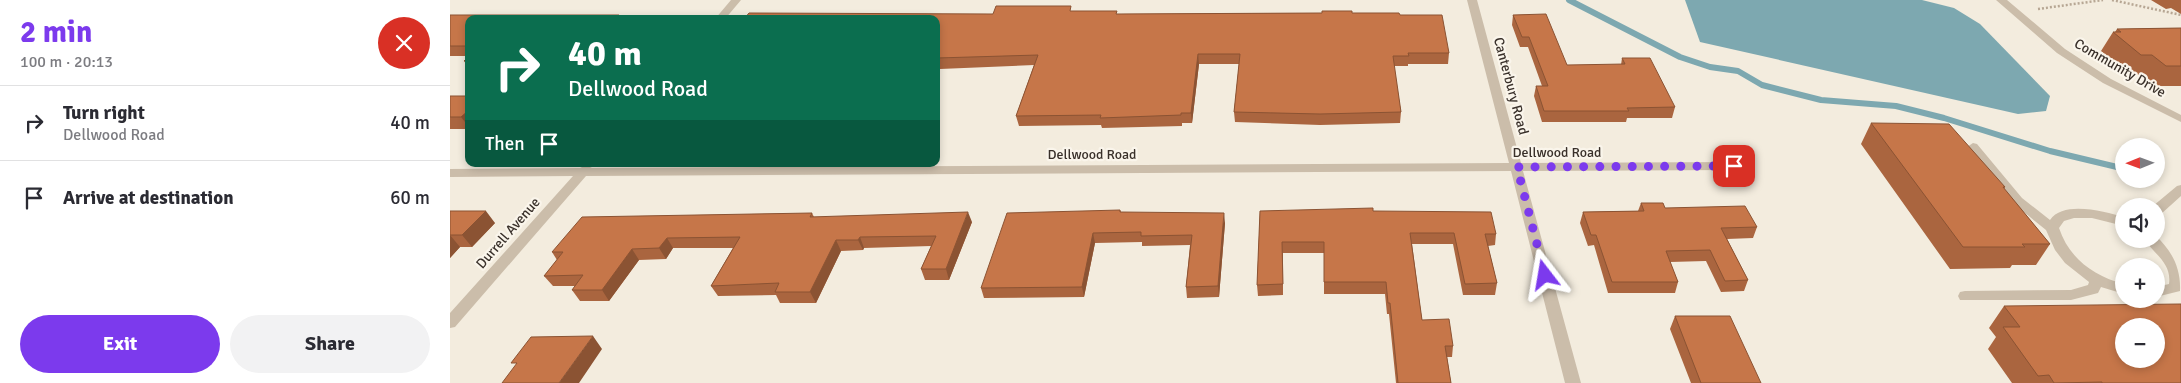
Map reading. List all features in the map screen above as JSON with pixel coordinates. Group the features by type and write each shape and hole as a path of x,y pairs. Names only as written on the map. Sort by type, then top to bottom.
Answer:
{"street":[{"path":"723,15 736,0"},
{"name":"Canterbury Road","path":"1472,0 1573,383"},
{"name":"Community Drive","path":"2001,0 2061,51 2107,81 2181,119"},
{"path":"1972,147 2018,201 2052,228 2056,242 2064,255 2097,280 2115,287"},
{"name":"Dellwood Road","path":"450,173 587,168 1734,166"},
{"name":"Durrell Avenue","path":"450,323 587,168"},
{"path":"2165,202 2181,188"},
{"path":"2052,228 2058,218 2070,214 2104,216 2115,219"},
{"path":"2158,248 2176,270 2179,279 2179,283 2175,287 2165,290"},
{"path":"1965,296 2071,295 2093,288 2097,280"}],"path":[{"path":"2012,9 2044,9 2103,0"},
{"path":"2112,0 2181,15"}],"water":[{"path":"1685,0 1922,0 1954,8 1980,24 2050,96 2046,111 2018,114 1700,42"}],"building":[{"path":"996,6 1071,6 1070,11 1117,11 1116,14 1322,13 1322,11 1352,11 1352,13 1442,15 1449,53 1408,53 1409,56 1393,56 1401,112 1320,114 1234,112 1240,54 1198,54 1191,113 1100,118 1101,115 1016,116 1038,55 940,58 940,15 747,15 749,13 993,14"},
{"path":"1546,14 1567,65 1625,64 1622,58 1650,58 1675,107 1627,108 1629,111 1544,111 1536,86 1548,86 1529,37 1522,37 1513,15"},
{"path":"450,15 465,15 465,46 450,46"},
{"path":"2181,28 2181,66 2166,66 2152,55 2141,55 2113,32 2121,32 2117,29"},
{"path":"450,96 465,96 465,114 461,117 450,117"},
{"path":"1871,123 1949,124 2005,187 2003,187 2050,244 2022,244 2025,247 1963,247"},
{"path":"1641,203 1663,203 1665,208 1745,206 1757,227 1721,228 1748,280 1725,281 1710,250 1666,251 1678,282 1612,282 1596,235 1591,235 1583,212 1644,211"},
{"path":"1373,208 1373,211 1491,212 1496,234 1485,234 1497,283 1465,284 1454,233 1410,233 1422,320 1449,319 1453,346 1445,346 1451,383 1398,383 1386,282 1324,282 1324,242 1282,242 1283,284 1257,285 1260,211"},
{"path":"1120,210 1120,212 1224,213 1218,286 1186,287 1192,235 1141,236 1141,232 1093,233 1082,287 981,288 1007,213"},
{"path":"450,211 486,211 462,235 450,235"},
{"path":"968,212 946,269 921,269 936,236 860,237 858,240 836,240 810,292 775,292 779,283 711,286 740,237 667,238 659,248 632,249 602,290 572,290 583,275 544,276 563,252 552,252 582,217 812,213 810,217"},
{"path":"2165,304 2181,304 2181,383 2054,383 2049,375 2038,376 2003,327 2020,327 2004,306 2115,305 2115,308 2165,308"},
{"path":"1675,316 1730,316 1761,383 1701,383"},
{"path":"593,336 559,383 502,383 517,363 511,363 531,337"}],"waterway":[{"path":"1569,0 1680,57 1710,67 1738,71 1762,85 1821,100 1896,106 1944,118 2050,151 2115,167"}],"route":[{"path":"1545,275 1517,167 1734,166"}]}
